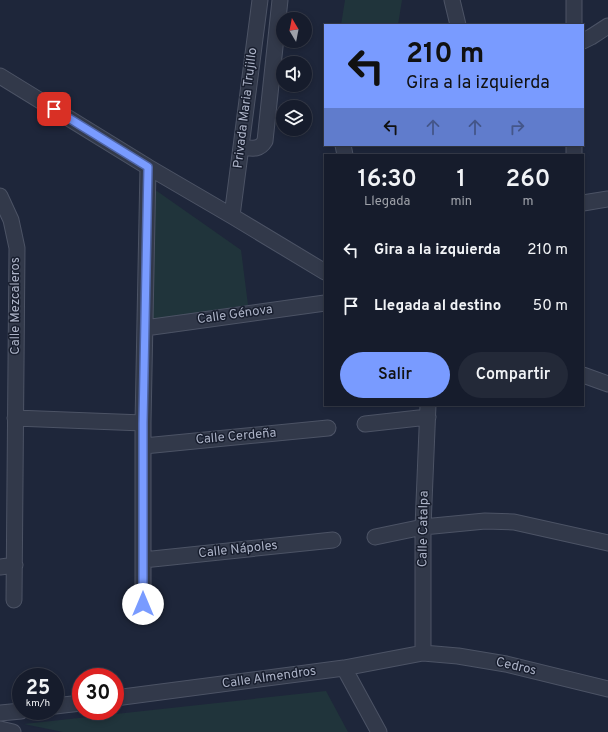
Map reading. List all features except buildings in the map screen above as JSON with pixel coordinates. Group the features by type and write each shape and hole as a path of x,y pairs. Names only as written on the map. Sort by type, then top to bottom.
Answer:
{"street":[{"name":"Privada Maria Trujillo","path":"232,216 260,0"},
{"path":"241,147 258,148 265,142 280,0"},
{"path":"452,0 458,24"},
{"path":"574,0 574,24"},
{"path":"584,40 608,26"},
{"path":"254,46 275,49"},
{"path":"0,76 148,167 323,268"},
{"path":"143,604 143,423 148,167"},
{"name":"Calle Mezcaleros","path":"0,196 11,220 16,248 15,418 7,566 14,600"},
{"path":"584,203 608,199"},
{"name":"Calle Génova","path":"145,328 324,302"},
{"path":"584,375 608,384"},
{"path":"365,424 428,411"},
{"name":"Calle Catalpa","path":"423,653 423,527 428,411"},
{"path":"15,418 143,423"},
{"name":"Calle Cerdeña","path":"144,446 328,428"},
{"path":"376,537 423,527 485,521 514,522 608,543"},
{"name":"Calle Nápoles","path":"143,560 333,540"},
{"name":"Calle Almendros","path":"124,697 344,668 423,653"},
{"name":"Cedros","path":"423,653 458,656 506,664 608,689"},
{"path":"344,668 379,732"},
{"path":"0,713 12,712"},
{"path":"0,729 13,732"}],"shaded area":[{"path":"345,0 402,0 398,24 341,24"},
{"path":"154,189 241,250 248,305 152,320"},
{"path":"326,691 348,732 63,732 24,724 72,719 72,720 124,720 124,713"}],"route":[{"path":"54,109 148,167 143,423 143,604"}]}
